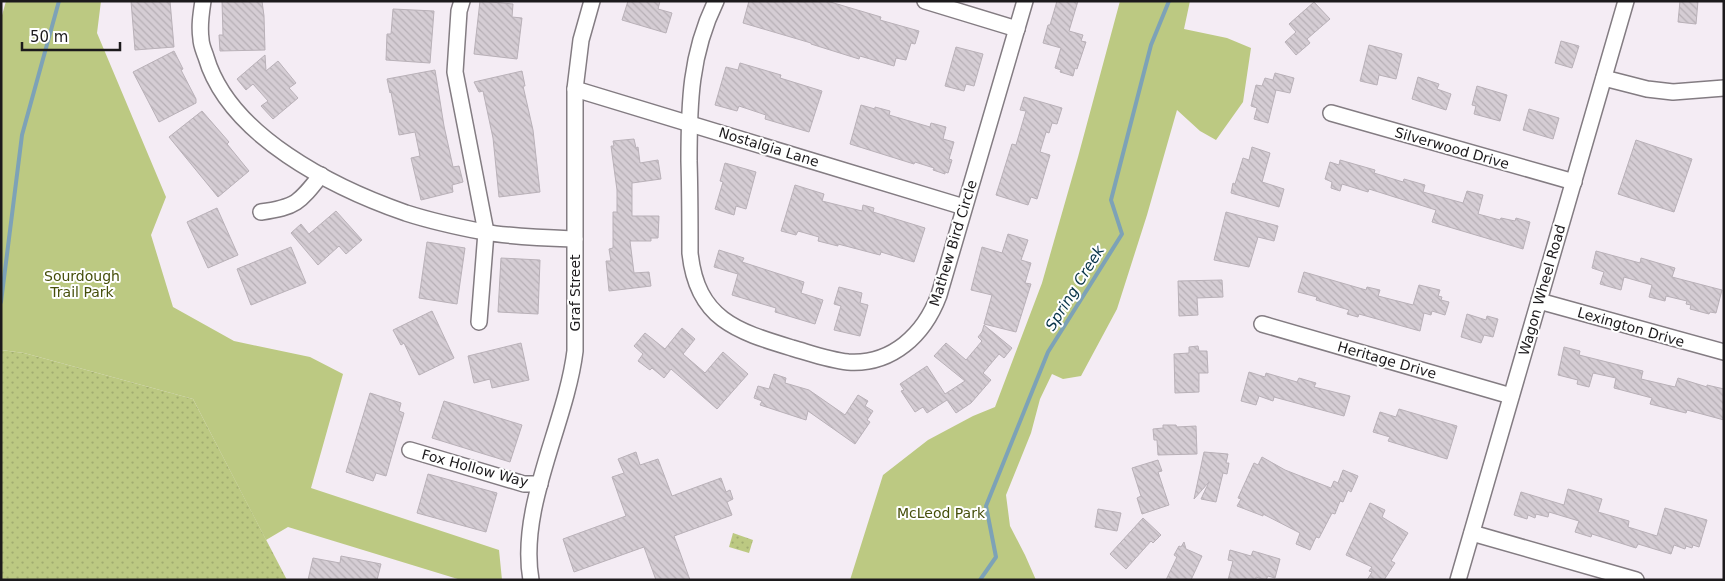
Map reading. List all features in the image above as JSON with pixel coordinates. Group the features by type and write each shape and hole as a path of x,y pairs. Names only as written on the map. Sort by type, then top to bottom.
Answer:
{"street":[{"path":"203,1 200,20 201,41 209,69 222,95 246,123 289,156 363,196 408,213 486,232 575,239"},
{"path":"462,1 459,11 455,72 486,232 479,322"},
{"name":"Graf Street","path":"532,580 529,564 532,518 573,372 575,351 574,89 581,40 592,1"},
{"name":"Mathew Bird Circle","path":"716,1 703,31 696,54 690,95 690,253 696,281 702,296 720,318 743,332 835,360 850,362 871,361 904,346 924,326 935,305 1025,1"},
{"path":"925,1 1017,29"},
{"name":"Wagon Wheel Road","path":"1458,580 1626,1"},
{"path":"1604,78 1647,89 1673,92 1724,88"},
{"name":"Nostalgia Lane","path":"574,89 964,207"},
{"name":"Silverwood Drive","path":"1331,113 1574,182"},
{"path":"261,212 283,209 297,203 321,175"},
{"name":"Lexington Drive","path":"1539,301 1724,352"},
{"name":"Heritage Drive","path":"1262,324 1511,396"},
{"name":"Fox Hollow Way","path":"410,450 524,484 540,484"},
{"path":"1472,533 1636,580"}],"green space":[{"name":"Sourdough Trail Park","path":"6,1 101,1 97,33 166,197 151,235 173,307 234,341 310,357 343,374 311,488 499,550 502,580 461,580 288,527 266,540 193,399 24,353 1,350 1,19"},
{"name":"McLeod Park","path":"1120,1 1190,1 1184,29 1227,38 1251,48 1243,102 1216,140 1200,131 1177,110 1147,215 1117,309 1081,376 1063,379 1052,374 1040,399 1031,433 1006,495 1010,526 1036,580 850,580 883,475 928,440 973,416 995,407 1042,283"},
{"path":"1,350 24,353 193,399 287,580 1,580"},
{"path":"733,533 753,540 749,553 729,547"}],"building":[{"path":"131,1 170,1 174,47 135,50"},
{"path":"222,1 262,1 265,50 220,51 219,35 223,35"},
{"path":"480,1 513,4 512,17 522,18 517,59 474,54"},
{"path":"628,1 660,1 658,9 672,13 666,33 622,20"},
{"path":"749,1 827,1 881,17 880,20 919,31 915,44 911,43 906,60 896,58 894,66 860,56 859,59 743,23"},
{"path":"1057,1 1078,1 1069,31 1083,35 1081,41 1086,42 1073,76 1060,72 1061,70 1055,68 1061,48 1043,43"},
{"path":"1680,1 1698,1 1696,24 1678,22"},
{"path":"1314,2 1330,19 1307,39 1310,43 1296,55 1285,42 1296,32 1289,24"},
{"path":"393,9 434,11 430,63 386,60 387,34 391,34"},
{"path":"1561,41 1579,46 1572,68 1555,63"},
{"path":"1369,45 1402,54 1396,79 1379,75 1377,85 1360,81"},
{"path":"956,47 983,54 974,86 966,84 964,91 945,86"},
{"path":"174,51 183,69 181,70 196,99 196,103 159,122 133,72"},
{"path":"265,55 266,71 278,61 296,83 289,88 298,98 273,119 261,106 268,101 253,84 246,90 237,79"},
{"path":"740,63 781,75 780,78 822,91 809,132 765,119 766,115 739,106 737,111 715,105 726,67 738,70"},
{"path":"435,70 453,167 459,166 463,182 452,185 453,192 421,200 411,158 420,156 415,132 399,135 387,79"},
{"path":"522,71 525,86 523,86 533,130 540,192 499,197 493,138 483,91 479,92 474,82"},
{"path":"1275,73 1294,78 1290,93 1276,90 1268,123 1254,119 1257,108 1251,106 1256,85 1262,86 1265,78 1273,80"},
{"path":"1418,77 1439,84 1437,89 1451,94 1446,110 1412,99"},
{"path":"1477,86 1507,95 1500,121 1474,114 1476,106 1472,105"},
{"path":"1024,97 1062,108 1057,124 1052,123 1049,133 1046,132 1040,152 1050,155 1037,199 1031,197 1028,205 996,195 1012,144 1016,145 1026,111 1020,110"},
{"path":"861,105 890,111 889,115 930,127 931,123 946,127 943,139 954,142 949,159 952,160 948,173 945,172 945,174 915,162 914,164 850,144"},
{"path":"1529,109 1559,118 1553,139 1523,130"},
{"path":"202,111 229,142 227,144 249,171 218,197 169,137"},
{"path":"634,139 636,148 638,147 640,163 658,160 661,179 632,183 632,216 659,216 658,238 651,238 651,241 630,241 634,273 649,272 651,286 609,291 606,261 611,261 609,249 613,248 613,212 617,212 617,190 611,146 614,146 613,141"},
{"path":"1636,140 1692,159 1674,212 1618,194"},
{"path":"1252,147 1270,153 1262,182 1284,189 1279,207 1231,193 1243,158 1249,160"},
{"path":"1340,160 1375,170 1374,173 1403,182 1404,179 1425,185 1423,192 1463,203 1467,191 1483,195 1478,214 1500,220 1501,218 1515,221 1516,218 1530,222 1523,249 1432,222 1436,210 1369,189 1368,192 1342,184 1340,191 1331,188 1332,182 1325,179 1330,162 1339,165"},
{"path":"725,163 756,172 746,209 736,206 734,215 715,209 723,182 720,181"},
{"path":"795,185 824,194 822,201 862,211 863,205 874,208 873,212 925,228 914,262 881,252 880,255 818,241 819,237 798,231 796,235 781,231"},
{"path":"217,208 238,255 208,268 187,222"},
{"path":"336,211 362,240 346,254 339,246 318,265 291,233 301,224 309,234"},
{"path":"1226,212 1278,226 1274,241 1258,237 1249,267 1214,260"},
{"path":"1008,234 1028,240 1021,260 1031,263 1025,283 1031,284 1016,332 984,324 992,295 971,290 982,247 1002,253"},
{"path":"427,242 465,248 457,304 419,298"},
{"path":"291,247 306,283 251,305 237,269"},
{"path":"719,250 744,258 742,262 804,282 801,293 823,300 815,324 775,312 776,308 732,295 738,274 714,267"},
{"path":"1596,251 1640,263 1641,258 1675,268 1672,277 1722,290 1716,313 1710,312 1709,314 1690,309 1691,305 1686,304 1687,301 1666,296 1665,301 1649,297 1652,285 1624,277 1621,290 1600,284 1604,272 1592,268"},
{"path":"501,258 540,260 538,314 498,312"},
{"path":"1304,272 1366,290 1367,287 1380,290 1378,296 1413,305 1419,285 1440,290 1438,296 1442,297 1441,300 1449,302 1445,315 1432,311 1431,315 1424,313 1420,331 1359,314 1358,317 1347,314 1349,310 1316,300 1317,297 1298,292"},
{"path":"1222,280 1223,297 1197,298 1198,315 1179,316 1178,281"},
{"path":"839,287 862,293 860,303 868,305 860,336 834,330 841,306 834,304"},
{"path":"432,311 454,358 419,375 404,343 401,345 393,330"},
{"path":"1467,314 1486,320 1487,316 1498,319 1493,337 1484,335 1481,343 1461,337"},
{"path":"984,325 1012,348 1004,358 999,354 983,373 991,380 971,403 956,413 947,400 927,413 923,407 915,412 901,391 904,390 900,384 927,366 945,394 965,381 934,356 946,343 966,360 982,341 978,337"},
{"path":"682,328 695,339 683,354 705,373 723,352 748,374 717,409 671,369 664,378 652,368 650,370 638,361 643,354 634,346 645,333 665,349"},
{"path":"521,343 529,380 492,388 490,379 474,383 468,356"},
{"path":"1198,346 1199,351 1207,351 1208,373 1199,373 1199,392 1175,393 1174,354 1189,353 1189,347"},
{"path":"1564,347 1580,351 1579,355 1643,371 1641,379 1675,387 1678,378 1707,387 1707,385 1724,389 1724,420 1687,410 1686,413 1650,404 1652,398 1614,388 1616,378 1593,373 1589,387 1577,384 1578,380 1558,375"},
{"path":"1249,372 1265,377 1266,373 1297,382 1299,378 1316,383 1314,387 1350,396 1344,416 1274,397 1273,401 1259,396 1256,405 1241,401"},
{"path":"774,374 786,378 785,383 809,390 845,415 858,395 868,401 865,406 873,411 867,420 870,422 855,444 808,411 806,420 760,405 762,401 754,398 758,386 769,389"},
{"path":"370,393 401,403 399,411 404,413 386,476 376,473 373,481 346,472"},
{"path":"444,401 522,425 510,462 432,438"},
{"path":"1399,409 1457,426 1447,459 1388,441 1390,437 1373,432 1380,412 1396,417"},
{"path":"1163,425 1176,425 1177,427 1196,426 1197,454 1158,455 1157,440 1154,440 1153,429 1163,428"},
{"path":"636,452 640,465 658,459 672,496 721,478 726,492 730,490 733,499 727,502 732,515 674,536 690,580 656,580 644,547 574,572 563,539 626,516 612,477 624,473 618,459"},
{"path":"1204,452 1228,454 1226,463 1229,463 1227,474 1223,473 1216,502 1201,499 1209,482 1194,499"},
{"path":"1262,457 1285,470 1331,488 1334,481 1338,483 1343,470 1358,476 1351,492 1348,490 1343,502 1340,501 1335,514 1332,513 1319,538 1316,537 1310,550 1296,544 1300,533 1263,514 1263,516 1237,506 1241,499 1238,498 1254,463 1258,465"},
{"path":"1158,460 1162,471 1158,472 1169,505 1142,514 1137,498 1141,496 1132,468"},
{"path":"428,474 497,493 486,532 417,513"},
{"path":"1568,489 1602,499 1598,512 1629,521 1628,527 1657,536 1665,508 1707,520 1699,547 1693,545 1692,548 1686,546 1685,549 1674,545 1671,554 1638,544 1636,548 1592,534 1591,537 1575,532 1579,521 1549,512 1548,517 1536,514 1535,518 1528,515 1527,519 1514,515 1521,492 1564,505"},
{"path":"1370,503 1385,510 1382,517 1408,533 1391,561 1395,563 1384,580 1367,580 1372,572 1369,571 1372,567 1346,555"},
{"path":"1098,509 1121,513 1117,531 1095,527"},
{"path":"1143,518 1161,535 1153,543 1151,541 1126,569 1110,554"},
{"path":"1184,542 1186,549 1202,556 1191,580 1166,580 1177,557 1174,555 1179,546 1181,547"},
{"path":"1230,550 1251,556 1253,551 1280,559 1275,578 1268,576 1266,580 1256,577 1256,580 1228,580 1233,561 1228,560"},
{"path":"341,556 381,564 377,580 308,580 313,558 340,563"}],"waterway":[{"path":"1,302 22,135 59,1"},
{"name":"Spring Creek","path":"980,580 996,557 986,506 1048,352 1122,234 1111,200 1151,45 1169,1"}]}
